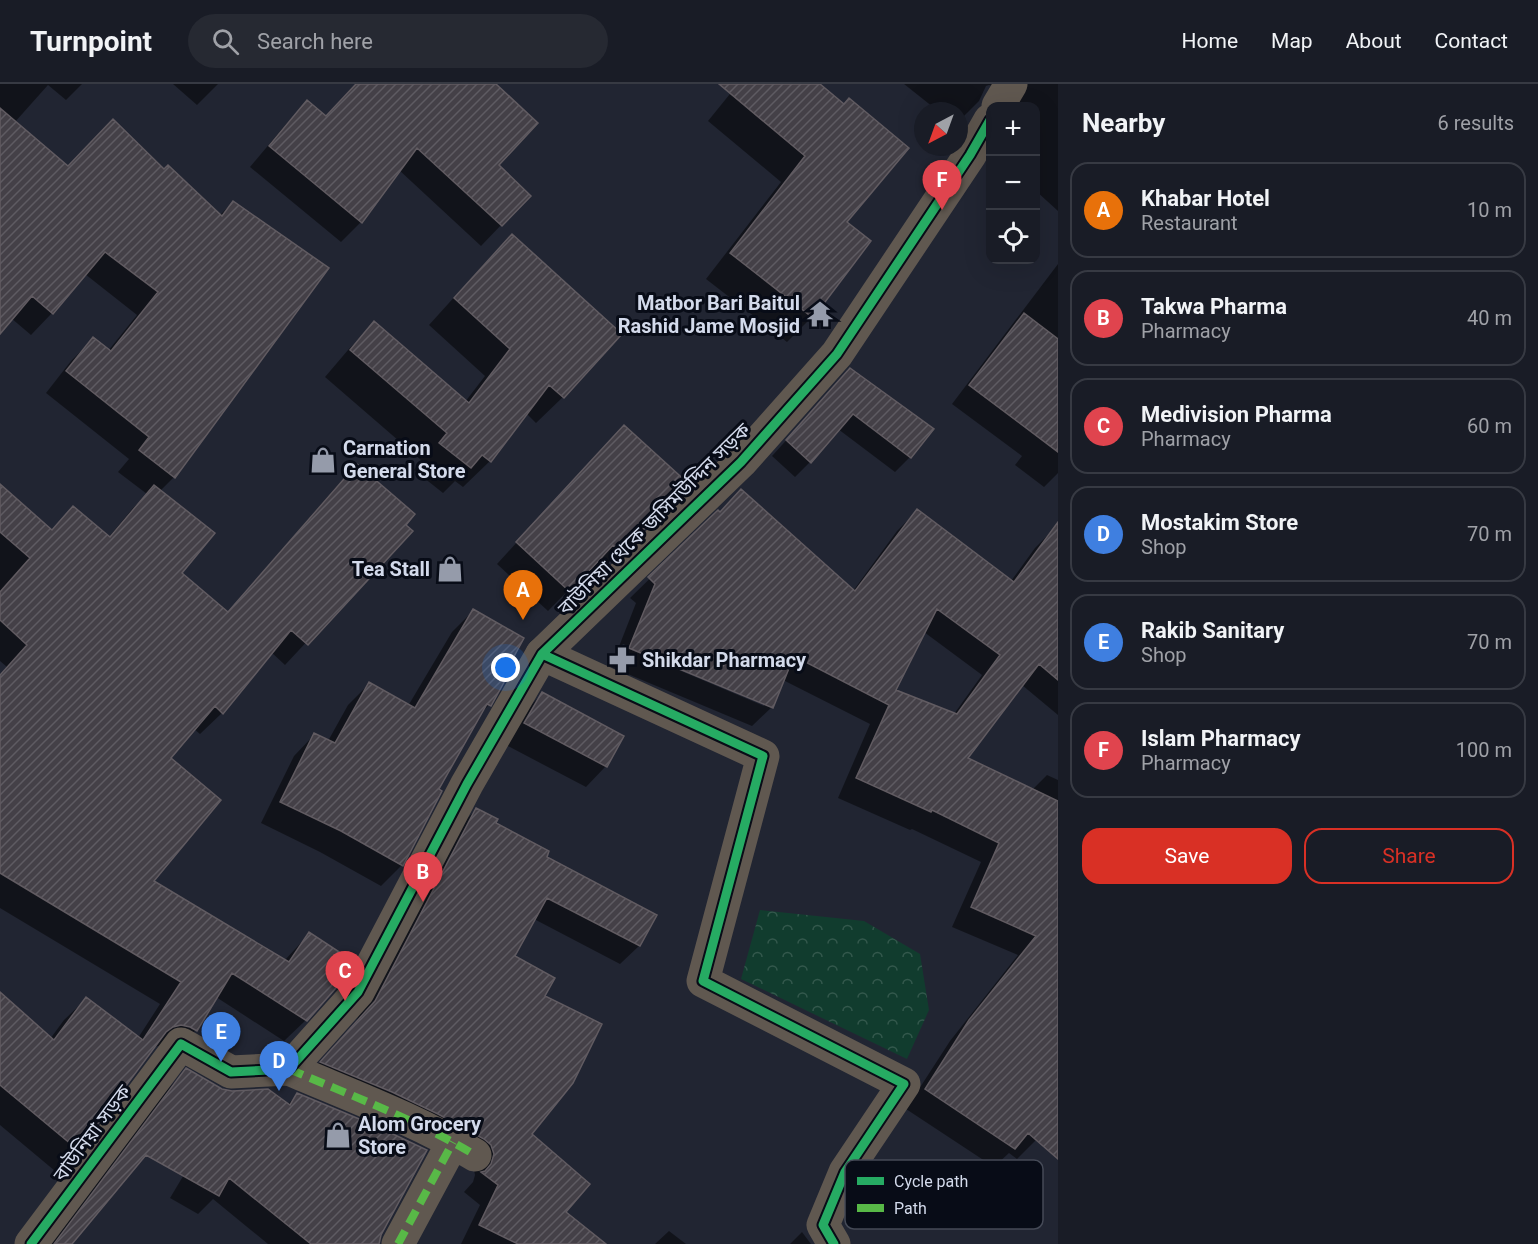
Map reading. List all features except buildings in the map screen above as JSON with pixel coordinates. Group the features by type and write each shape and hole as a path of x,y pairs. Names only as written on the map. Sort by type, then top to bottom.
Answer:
{"street":[{"path":"1000,102 1011,84"},
{"name":"বাউনিয়া থেকে জসিমউদ্দিন সড়ক","path":"290,1069 358,992 466,784 542,654 741,462 837,354 970,155 986,127"},
{"path":"542,654 763,756 703,981 904,1084 853,1160"},
{"name":"বাউনিয়া সড়ক","path":"31,1244 181,1044 231,1072 290,1069"},
{"path":"290,1069 464,1149 398,1244"},
{"path":"834,1244 822,1225 845,1172"}],"green space":[{"path":"760,910 864,921 920,954 929,1010 907,1059 741,979"}],"marked path":[{"path":"289,1069 407,1120 475,1155"},
{"path":"398,1244 453,1142"}],"cycle path":[{"path":"31,1244 181,1044 231,1072 289,1069 358,992 467,784 542,654 741,462 837,354 970,155 986,127"},
{"path":"542,654 763,756 703,981 904,1084 853,1160"},
{"path":"834,1244 823,1225 845,1172"}],"place":[{"name":"Islam Pharmacy","path":"942,210"},
{"name":"Matbor Bari Baitul Rashid Jame Mosjid","path":"820,314"},
{"name":"Carnation General Store","path":"323,460"},
{"name":"Tea Stall","path":"450,569"},
{"name":"Khabar Hotel","path":"523,620"},
{"name":"Shikdar Pharmacy","path":"622,660"},
{"name":"Takwa Pharma","path":"423,902"},
{"name":"Medivision Pharma","path":"345,1001"},
{"name":"Rakib Sanitary","path":"221,1062"},
{"name":"Mostakim Store","path":"279,1091"},
{"name":"Alom Grocery Store","path":"338,1135"}]}
